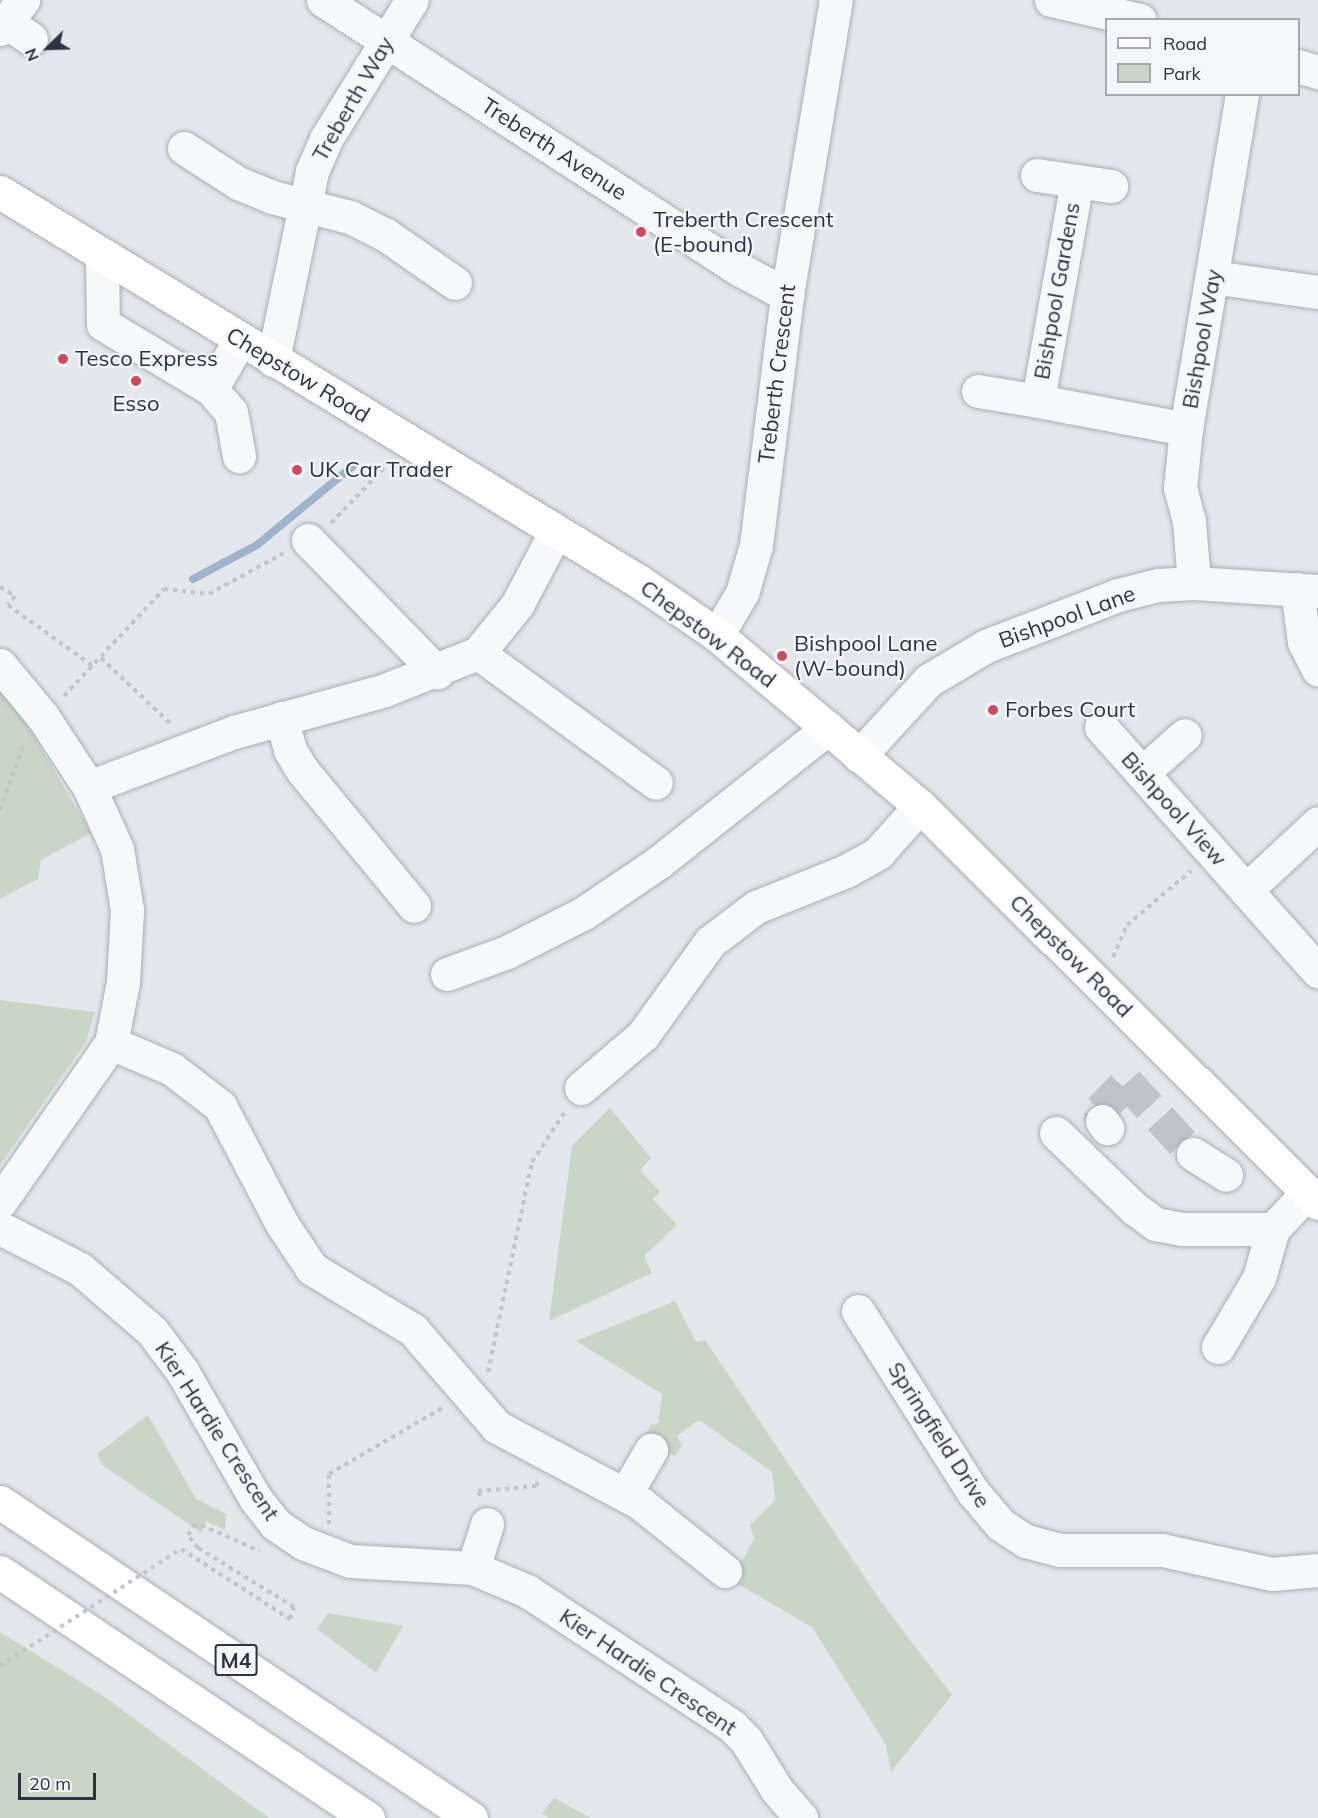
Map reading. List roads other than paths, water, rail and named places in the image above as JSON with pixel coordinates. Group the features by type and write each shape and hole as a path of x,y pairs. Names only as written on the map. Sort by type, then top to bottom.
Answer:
{"main road":[{"name":"Chepstow Road","path":"0,192 640,582 717,635 920,806 1312,1198"},
{"name":"M4","path":"0,1502 471,1818"},
{"name":"M4","path":"0,1572 368,1818"}],"street":[{"name":"Treberth Avenue","path":"323,0 739,269 787,295"},
{"name":"Treberth Way","path":"273,360 312,171 326,139 412,0"},
{"name":"Treberth Crescent","path":"717,635 742,593 756,545 787,295 836,0"},
{"path":"1052,0 1088,2 1134,18"},
{"path":"1300,66 1318,72"},
{"name":"Bishpool Way","path":"1194,583 1189,521 1180,488 1186,429 1242,96"},
{"path":"184,148 238,183 272,197 306,202 350,217 386,235 455,283"},
{"name":"Bishpool Gardens","path":"1037,175 1112,186"},
{"name":"Bishpool Gardens","path":"1038,401 1077,181"},
{"path":"102,255 103,324 211,389 231,412 239,456"},
{"path":"1212,278 1318,292"},
{"path":"211,389 240,340"},
{"name":"Bishpool Gardens","path":"978,391 1186,429"},
{"path":"89,787 281,718 385,690 437,672 478,653 517,605 556,531"},
{"path":"308,540 437,672"},
{"name":"Bishpool Lane","path":"859,756 929,680 986,646 1118,595 1158,585 1194,583 1308,590"},
{"path":"1308,590 1304,642 1318,670"},
{"path":"478,653 656,783"},
{"path":"0,665 43,717 89,787 117,849 127,910 123,982 111,1043 0,1202"},
{"path":"281,718 290,750 302,770 414,906"},
{"name":"Bishpool View","path":"1101,727 1318,972"},
{"path":"447,974 507,952 584,913 660,862 828,728"},
{"path":"1142,772 1185,735"},
{"path":"581,1088 643,1035 711,942 756,907 846,872 878,853 920,806"},
{"path":"1246,890 1318,823"},
{"path":"111,1043 172,1070 220,1106 282,1224 312,1269 413,1330 497,1427 549,1457 626,1493 725,1571"},
{"path":"1056,1133 1135,1209 1156,1224 1182,1229 1273,1229"},
{"path":"1193,1154 1226,1175"},
{"path":"1218,1347 1259,1278 1273,1229 1312,1198"},
{"name":"Kier Hardie Crescent","path":"0,1228 80,1269 152,1331 182,1371 266,1515 286,1532 320,1551 363,1564 473,1568 527,1591 731,1725 746,1740 800,1818"},
{"name":"Springfield Drive","path":"858,1311 973,1492 1001,1526 1026,1541 1059,1550 1162,1550 1272,1574 1318,1570"},
{"path":"626,1493 651,1450"},
{"path":"473,1568 487,1524"}],"waterway":[{"path":"193,579 257,545 353,466"}],"tunnel":[{"path":"1102,1121 1100,1110 1127,1082 1193,1154"}],"place":[{"name":"Treberth Crescent (E-bound)","path":"641,232"},
{"name":"Tesco Express","path":"63,359"},
{"name":"Esso","path":"136,381"},
{"name":"UK Car Trader","path":"297,470"},
{"name":"Bishpool Lane (W-bound)","path":"782,656"},
{"name":"Forbes Court","path":"993,710"}]}
